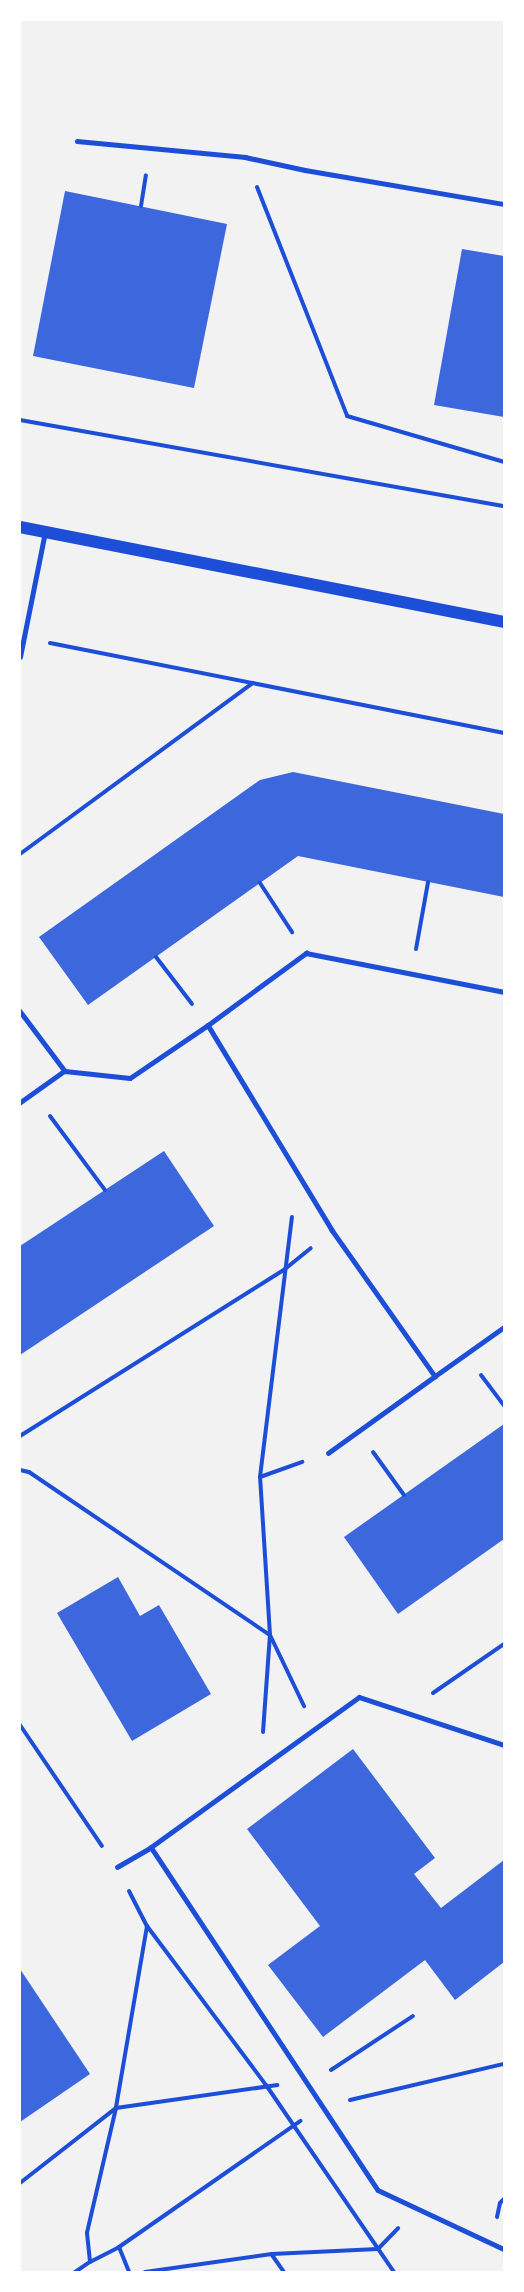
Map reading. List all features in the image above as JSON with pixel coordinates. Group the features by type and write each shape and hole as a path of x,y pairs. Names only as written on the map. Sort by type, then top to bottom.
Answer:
{"main road":[{"path":"20,527 504,622"}],"lane":[{"path":"77,141 245,158 504,204"},
{"path":"20,657 45,532"},
{"path":"20,1103 65,1071 130,1078 208,1025 306,953 504,992"},
{"path":"20,1011 65,1071"},
{"path":"208,1025 332,1230 435,1376"},
{"path":"328,1453 504,1327"},
{"path":"117,1867 151,1847 358,1697 504,1745"},
{"path":"151,1847 378,2190 504,2248"}],"path":[{"path":"245,158 347,416 504,462"},
{"path":"20,420 504,506"},
{"path":"24,638 504,733"},
{"path":"20,854 253,683"},
{"path":"411,974 428,882"},
{"path":"260,883 306,953"},
{"path":"156,957 208,1025"},
{"path":"33,1094 105,1190"},
{"path":"261,1767 270,1635 260,1477 297,1172"},
{"path":"20,1436 285,1269 332,1230"},
{"path":"465,1355 504,1405"},
{"path":"358,1431 404,1495"},
{"path":"260,1477 328,1453"},
{"path":"20,1470 29,1473 270,1635 314,1728"},
{"path":"405,1712 504,1644"},
{"path":"20,1725 117,1867 147,1926 266,2085 394,2272"},
{"path":"90,2262 87,2233 116,2108 147,1926"},
{"path":"20,2183 116,2108 266,2085 309,2085 413,2016"},
{"path":"75,2272 119,2247 322,2107 504,2064"},
{"path":"145,2272 272,2254 378,2249 416,2208"},
{"path":"119,2247 129,2272"},
{"path":"272,2254 284,2272"}],"building":[{"path":"65,191 227,224 194,388 33,356"},
{"path":"462,249 504,256 504,417 434,405"},
{"path":"293,772 504,814 504,897 298,856 88,1005 39,937 260,780"},
{"path":"164,1151 214,1226 20,1355 20,1246"},
{"path":"504,1424 504,1539 398,1614 344,1537"},
{"path":"118,1577 140,1616 159,1605 211,1694 132,1741 57,1613"},
{"path":"353,1749 435,1858 414,1874 441,1908 504,1860 504,1962 455,2000 425,1960 323,2037 268,1965 320,1926 247,1829"},
{"path":"20,1969 90,2074 20,2122"}]}
